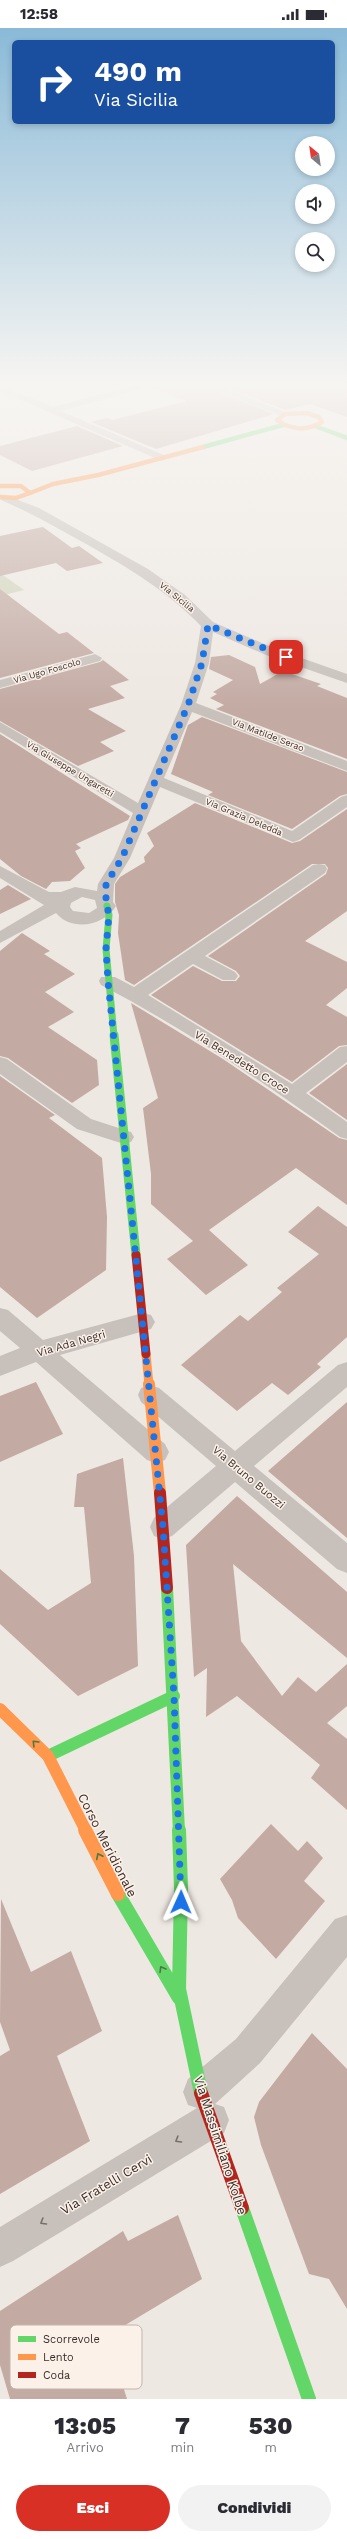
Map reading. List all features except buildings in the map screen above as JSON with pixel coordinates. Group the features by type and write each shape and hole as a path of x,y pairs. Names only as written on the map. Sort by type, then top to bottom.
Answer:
{"street":[{"path":"27,492 29,494 30,505 36,510"},
{"path":"2,497 29,494 35,492"},
{"name":"Via Sicilia","path":"2,497 36,510 144,572 181,598 208,625 271,652 347,679"},
{"name":"Via Massimiliano Kolbe","path":"208,625 202,663 188,705 157,780 141,811 122,858 106,884 106,903 109,915 106,949 163,1527 174,1696 182,1888 179,1989 206,2106 310,2399"},
{"name":"Via Ugo Foscolo","path":"0,684 95,658"},
{"name":"Via Matilde Serao","path":"188,705 347,766"},
{"name":"Via Giuseppe Ungaretti","path":"0,726 141,811"},
{"name":"Via Grazia Deledda","path":"157,780 293,837 347,800"},
{"name":"Via Massimiliano Kolbe","path":"106,949 99,936 89,926 63,912 62,902 114,869"},
{"path":"135,995 319,869"},
{"path":"0,871 36,893 62,902"},
{"path":"0,938 62,902 90,893 97,894 106,903 105,910 95,917 73,918"},
{"path":"192,956 229,976"},
{"name":"Via Benedetto Croce","path":"108,981 135,995 292,1094 347,1132"},
{"path":"292,1094 347,1052"},
{"path":"0,1064 84,1124 124,1137"},
{"path":"0,1317 156,1452"},
{"name":"Via Ada Negri","path":"0,1366 39,1351 143,1322"},
{"path":"163,1527 347,1372"},
{"name":"Via Bruno Buozzi","path":"150,1396 236,1466 347,1560"},
{"path":"48,1756 174,1696"},
{"name":"Corso Meridionale","path":"0,1709 48,1756 128,1913 182,2003"},
{"name":"Via Fratelli Cervi","path":"0,2248 206,2106 248,2051 347,1930"}],"green space":[{"path":"0,573 24,590 0,596"}],"traffic: fast":[{"path":"107,906 109,915 106,949 108,981 136,1255"},
{"path":"167,1588 174,1696 181,1888 179,1989 201,2093"},
{"path":"48,1756 174,1696"},
{"path":"118,1894 179,1998"},
{"path":"242,2208 309,2399"}],"traffic: slow":[{"path":"0,497 16,498 30,493 28,492"},
{"path":"146,1354 160,1493"},
{"path":"0,1709 48,1756 118,1894"}],"traffic: jam":[{"path":"136,1255 146,1354"},
{"path":"160,1493 167,1588"},
{"path":"201,2093 242,2208"}],"route":[{"path":"181,1902 182,1888 174,1696 163,1527 108,981 106,949 109,915 105,891 106,884 122,858 141,811 157,780 188,705 202,663 208,625 286,657"}]}
